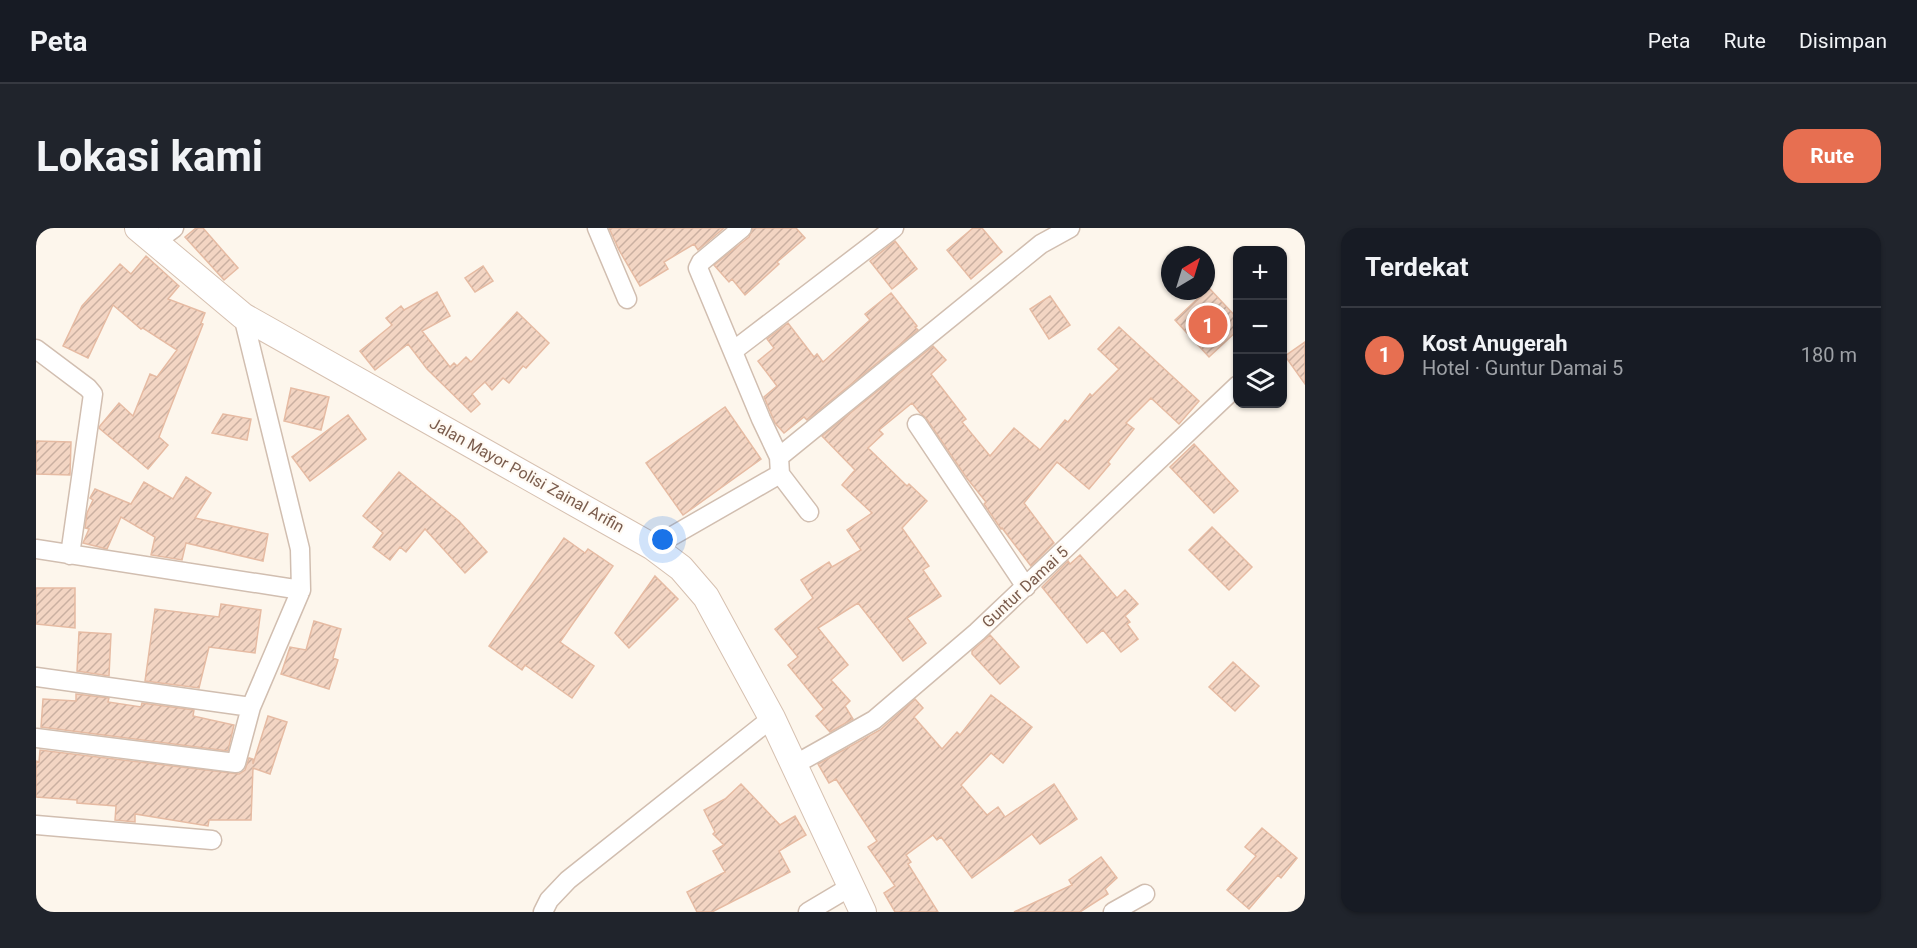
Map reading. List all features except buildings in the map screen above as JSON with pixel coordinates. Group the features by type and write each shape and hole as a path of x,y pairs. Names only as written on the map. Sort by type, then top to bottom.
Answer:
{"main road":[{"name":"Jalan Mayor Polisi Zainal Arifin","path":"155,233 243,316 653,547 681,568 706,597 772,718 863,912"}],"street":[{"path":"597,228 627,299"},
{"path":"742,228 701,262 698,268 779,466 809,512"},
{"path":"733,351 894,228"},
{"path":"653,547 779,466 1041,244 1070,228"},
{"path":"36,738 236,763 251,707 301,590 300,549 243,316"},
{"path":"36,350 93,394 70,555"},
{"name":"Guntur Damai 5","path":"794,765 874,720 977,632 1233,390"},
{"path":"916,424 1026,587"},
{"path":"36,549 301,590"},
{"path":"36,677 251,707"},
{"path":"543,912 549,900 568,880 772,718"},
{"path":"36,825 212,840"},
{"path":"808,912 850,887"},
{"path":"1113,912 1145,894"}],"place":[{"name":"Kost Anugerah","path":"1208,325"}]}
